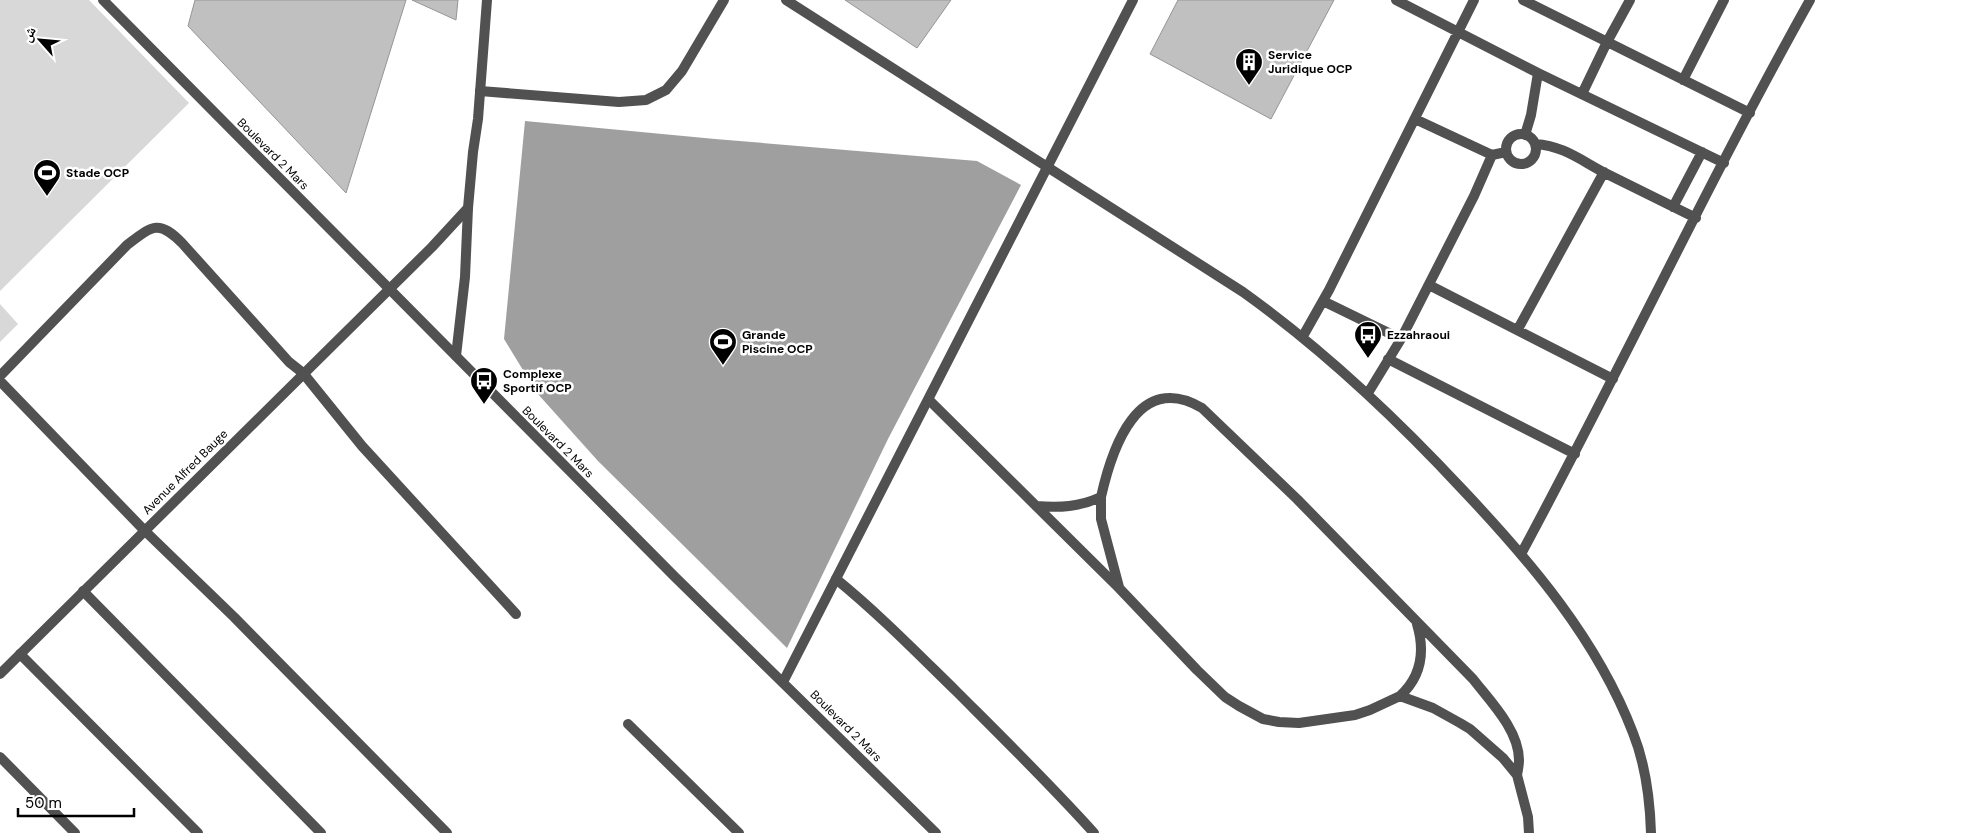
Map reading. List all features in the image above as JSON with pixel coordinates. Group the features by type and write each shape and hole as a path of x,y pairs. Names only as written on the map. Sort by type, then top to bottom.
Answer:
{"street":[{"name":"Boulevard 2 Mars","path":"103,0 675,577 936,833"},
{"path":"456,356 466,278 468,208 487,0"},
{"path":"480,90 619,102 646,100 666,90 682,71 724,0"},
{"path":"786,0 1243,292 1303,336 1368,393 1448,474 1520,554 1580,631 1626,715 1642,762 1651,833"},
{"path":"783,682 1133,0"},
{"path":"1396,0 1538,74 1724,163"},
{"path":"1303,336 1474,0"},
{"path":"1523,0 1750,113"},
{"path":"1582,94 1630,0"},
{"path":"1683,80 1724,0"},
{"path":"1520,554 1575,454 1810,0"},
{"path":"1525,135 1531,115 1538,74"},
{"path":"1415,119 1492,155 1506,152"},
{"path":"1535,144 1534,155 1523,164 1512,161 1506,152 1506,146 1511,138 1515,135 1525,135 1535,144 1550,145 1564,149 1604,172 1696,218"},
{"path":"1673,207 1702,152"},
{"path":"1368,393 1401,338 1429,285 1474,196 1492,155"},
{"path":"1518,330 1604,172"},
{"name":"Avenue Alfred Bauge","path":"2,667 20,654 388,288 432,247 468,208"},
{"path":"0,376 127,245 148,229 154,226 161,227 169,231 182,243 289,362 303,373 362,446 516,614"},
{"path":"1429,285 1470,308 1518,330 1613,380"},
{"path":"1323,300 1401,338"},
{"path":"1388,359 1575,454"},
{"path":"0,381 144,530 234,617 447,833"},
{"path":"1119,588 1101,519 1101,497 1106,475 1124,432 1136,414 1145,406 1166,397 1190,401 1202,408 1216,421 1417,621 1440,648 1473,680 1503,719 1516,745 1519,759 1517,775 1528,817 1529,833"},
{"path":"928,400 1119,588 1225,697 1263,719 1299,723 1355,715 1400,696 1412,683 1420,666 1422,650 1417,621"},
{"path":"1036,506 1059,508 1077,506 1101,497"},
{"path":"836,579 866,604 924,660 1010,745 1094,833"},
{"path":"83,591 320,833"},
{"path":"20,654 198,833"},
{"path":"1400,696 1440,712 1470,729 1502,758 1517,775"},
{"path":"628,724 739,833"},
{"path":"0,757 75,833"}],"shaded area":[{"name":"Stade OCP","path":"0,0 89,0 189,103 0,291"},
{"name":"Grande Piscine OCP","path":"525,121 977,161 1021,185 888,439 787,648 598,461 537,393 504,339"},
{"path":"0,304 18,324 0,342"}],"building":[{"path":"195,0 406,0 346,193 188,26"},
{"path":"412,0 458,0 456,20"},
{"path":"845,0 951,0 917,48"},
{"name":"Service Juridique OCP","path":"1178,0 1334,0 1271,119 1150,54"}],"place":[{"name":"Service Juridique OCP","path":"1249,86"},
{"name":"Stade OCP","path":"47,197"},
{"name":"Ezzahraoui","path":"1368,359"},
{"name":"Grande Piscine OCP","path":"723,366"},
{"name":"Complexe Sportif OCP","path":"484,405"}]}
